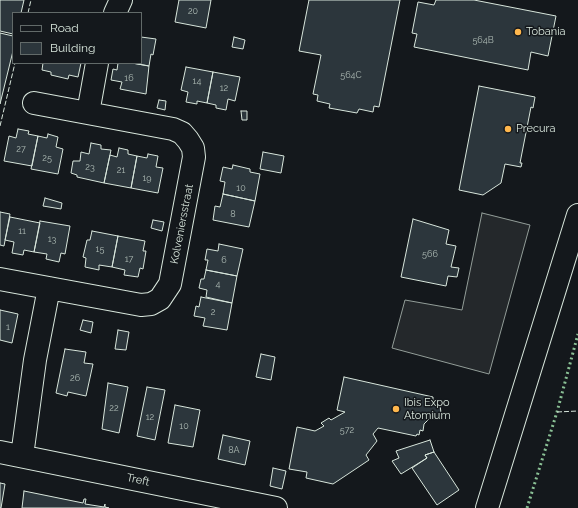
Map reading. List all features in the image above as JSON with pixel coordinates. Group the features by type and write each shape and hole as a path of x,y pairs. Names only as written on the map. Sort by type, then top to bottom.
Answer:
{"street":[{"path":"115,12 121,0"},
{"path":"88,113 97,64"},
{"name":"Kolveniersstraat","path":"0,279 140,305 151,304 160,299 170,284 194,157 193,148 182,133 173,129 34,102"},
{"path":"487,508 578,215"},
{"path":"22,456 35,360 49,288"},
{"name":"Treft","path":"0,452 276,508"}],"shaded area":[{"path":"482,213 530,225 489,374 392,348 405,300 462,310"}],"building":[{"path":"0,0 24,0 21,12 12,12 12,34 0,31"},
{"path":"179,0 211,0 206,28 175,22"},
{"path":"309,0 400,0 379,107 374,106 373,112 359,109 357,113 329,108 330,104 317,101 318,95 313,94 321,55 299,51"},
{"path":"436,0 474,0 556,16 548,56 531,52 528,70 414,47 417,34 412,33 418,2 434,5"},
{"path":"0,33 12,36 12,55 0,104"},
{"path":"142,37 156,39 149,66 138,64 142,64"},
{"path":"234,37 245,40 243,49 232,47"},
{"path":"43,64 81,64 78,77 69,75 68,79 51,75 51,72 42,70"},
{"path":"118,64 138,64 149,66 146,94 120,89 122,82 111,80 113,69 117,70"},
{"path":"186,67 213,72 207,103 197,101 197,104 186,102 188,92 181,90"},
{"path":"213,72 240,77 235,101 228,99 226,110 216,108 216,105 207,103"},
{"path":"479,86 535,97 533,108 531,107 520,163 522,163 521,167 505,164 501,183 483,195 459,190"},
{"path":"159,100 166,101 165,110 157,108"},
{"path":"241,111 247,111 247,120 242,120"},
{"path":"18,129 29,131 28,134 38,136 32,166 4,161 9,136 16,138"},
{"path":"48,134 58,137 56,147 63,149 58,174 31,169 38,136 47,138"},
{"path":"91,143 101,145 101,149 111,150 104,183 77,177 77,175 71,173 73,161 80,161 81,152 89,154"},
{"path":"119,148 128,150 128,154 137,156 131,188 104,183 110,155 117,157"},
{"path":"263,152 284,156 281,173 260,169"},
{"path":"148,154 158,156 156,167 163,168 158,193 131,188 137,156 147,158"},
{"path":"233,165 250,169 250,172 260,174 255,201 223,194 225,182 220,181 223,167 232,169"},
{"path":"223,194 255,201 249,227 213,220 215,206 220,207"},
{"path":"45,198 62,203 61,209 43,206"},
{"path":"0,212 10,214 4,246 0,245"},
{"path":"10,217 40,223 34,252 24,250 23,255 12,253 14,242 5,240"},
{"path":"413,219 449,230 446,244 456,246 451,267 459,268 457,277 448,276 446,286 401,277"},
{"path":"153,220 164,222 162,231 151,228"},
{"path":"40,221 70,226 65,254 61,253 59,262 46,259 47,254 34,252"},
{"path":"92,231 118,236 112,267 99,265 99,270 85,267 86,258 83,257 87,240 90,240"},
{"path":"118,236 145,241 143,251 146,251 143,269 140,268 138,277 124,275 125,270 112,267"},
{"path":"219,244 243,249 237,276 206,270 208,260 205,260 207,249 218,251"},
{"path":"206,270 237,276 232,303 206,297 207,290 199,288 201,279 204,279"},
{"path":"201,297 232,303 227,330 203,326 205,318 194,316 196,306 199,307"},
{"path":"0,310 18,314 12,343 0,340"},
{"path":"83,320 93,322 91,333 80,330"},
{"path":"118,330 129,332 126,350 115,349"},
{"path":"65,349 86,352 84,363 93,364 86,396 68,392 67,396 56,393"},
{"path":"261,354 275,357 271,380 256,377"},
{"path":"344,377 433,397 433,400 440,405 441,413 436,419 429,419 424,424 423,431 420,430 419,435 417,434 416,436 378,428 373,434 377,441 366,455 369,460 333,484 306,478 307,472 289,469 297,427 315,431 324,426 321,423 329,418 331,420 345,412 337,410"},
{"path":"108,383 128,387 119,433 102,429"},
{"path":"147,387 165,390 155,440 137,436"},
{"path":"175,405 200,410 193,447 168,443"},
{"path":"223,435 250,441 245,465 218,459"},
{"path":"430,440 434,452 425,455 427,458 401,474 392,461 399,458 396,451"},
{"path":"434,452 459,490 437,505 412,468 427,458 425,455"},
{"path":"273,468 286,471 282,489 270,486"},
{"path":"0,483 5,484 1,508 0,508"},
{"path":"24,491 83,503 84,499 86,499 85,504 104,507 105,504 105,507 109,508 22,508"}],"hedge":[{"path":"527,508 557,412 578,334"}],"fence":[{"path":"28,12 31,0"},
{"path":"0,126 15,64"},
{"path":"557,412 578,411"}],"place":[{"name":"Tobania","path":"518,32"},
{"name":"Precura","path":"508,129"},
{"name":"Ibis Expo Atomium","path":"396,409"}]}
